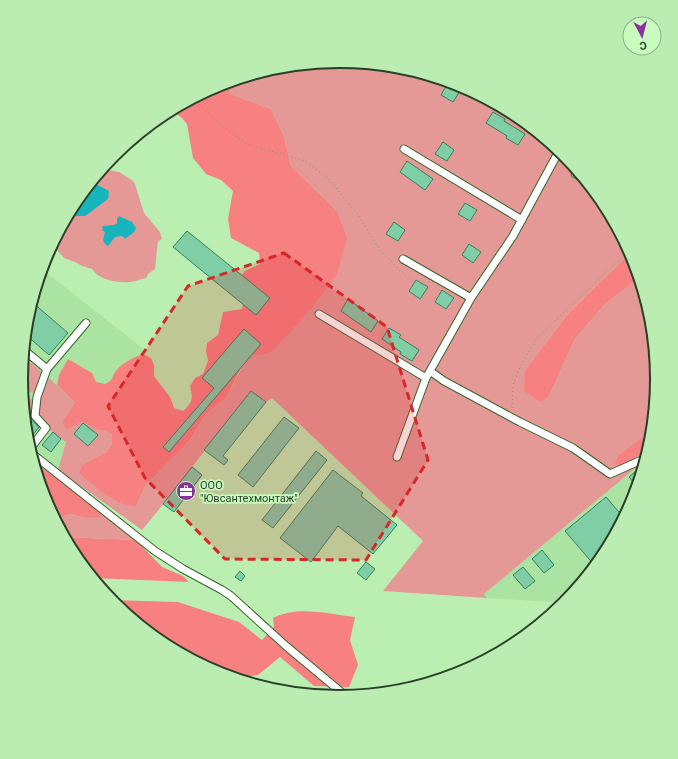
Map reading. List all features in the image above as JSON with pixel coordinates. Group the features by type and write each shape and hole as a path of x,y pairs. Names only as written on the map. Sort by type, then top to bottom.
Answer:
{"street":[{"path":"404,149 522,220"},
{"path":"397,457 428,375 471,298 513,236 556,157"},
{"path":"403,259 471,298"},
{"path":"319,314 428,375 444,381 520,422 573,448 610,474 639,461"},
{"path":"35,443 46,428 35,416 37,397 48,370 86,323"},
{"path":"29,355 48,370"},
{"path":"39,459 155,551 183,569 231,596 286,646 339,690"}],"path":[{"path":"199,102 219,124 247,144 305,161 328,178 358,215 380,250 412,283"},
{"path":"512,408 513,385 521,365 537,338 624,255"}],"highlighted area":[{"path":"284,253 387,327 428,460 366,560 225,559 145,478 108,406 188,286"}],"shaded area":[{"path":"339,68 400,74 458,92 512,121 559,160 586,190 598,207 618,242 625,258 568,314 525,370 549,396 575,339 605,304 634,282 644,319 647,339 650,380 649,400 644,440 622,467 640,456 637,467 484,594 487,598 383,591 423,541 272,398 266,402 251,391 142,530 58,470 66,442 43,422 39,412 41,398 49,378 75,403 62,422 66,430 82,422 98,430 105,430 112,435 112,444 106,452 82,465 136,506 146,485 190,440 205,415 226,398 249,354 337,211 291,166 284,136 271,109 231,94 230,88 278,74"},
{"path":"230,88 231,94 271,109 284,136 291,166 337,211 347,238 337,274 312,308 273,351 260,355 248,354 226,398 205,415 190,440 146,485 136,506 121,503 114,499 79,473 82,465 106,452 112,444 112,435 105,430 98,430 82,422 66,430 62,422 75,403 57,385 59,375 68,359 92,373 96,382 105,384 112,379 114,373 122,365 143,354 151,358 154,365 154,376 170,397 174,408 183,411 189,405 192,397 190,386 195,378 203,374 208,361 206,351 207,343 218,335 223,312 242,309 243,305 239,278 245,271 260,264 259,253 231,238 228,219 233,191 221,180 206,174 193,158 187,124 177,114 201,101"},
{"path":"109,170 119,172 132,180 135,184 144,213 160,232 162,239 159,241 158,245 155,269 148,274 146,278 134,282 109,280 99,276 92,269 64,258 56,250 75,216 85,216 108,191 96,185","holes":["117,219 125,239 122,236 105,236 105,232 117,223"]},
{"path":"625,258 634,282 605,304 575,339 549,396 541,402 524,391 525,370 568,314"},
{"path":"47,273 145,350 66,442 58,470 53,475 41,465 39,460 31,420 28,380 34,319"},
{"path":"29,361 40,370 42,374 36,391 33,393 29,391"},
{"path":"29,398 34,403 32,419 31,418"},
{"path":"645,436 640,455 621,467 615,464 619,455"},
{"path":"41,467 101,510 100,517 86,518 69,514 60,518 52,499"},
{"path":"637,467 618,517 598,552 573,585 555,602 487,598 484,594"},
{"path":"101,510 136,540 71,537 60,518 69,514 86,518"},
{"path":"71,537 136,540 162,567 183,576 189,582 100,578 80,552"},
{"path":"120,600 178,602 239,622 262,640 274,627 273,618 283,614 303,611 355,617 350,640 358,665 349,687 314,686 280,657 258,675 247,676 239,674 220,667 183,649 150,626"}],"water":[{"path":"97,184 109,191 108,199 85,216 75,216"},
{"path":"119,216 132,222 136,228 134,232 125,239 122,236 115,237 108,246 103,240 105,232 102,230 103,226 114,225 117,223"}],"building":[{"path":"445,87 459,92 453,102 441,95"},
{"path":"493,112 525,134 518,145 486,123"},
{"path":"443,142 454,150 447,161 435,154"},
{"path":"407,161 433,179 425,190 400,172"},
{"path":"572,173 578,180 571,176"},
{"path":"465,203 477,210 470,221 458,214"},
{"path":"394,222 405,230 398,241 386,234"},
{"path":"187,231 270,298 256,315 173,247"},
{"path":"469,244 481,252 473,263 462,255"},
{"path":"416,280 428,287 420,299 409,291"},
{"path":"442,290 454,298 446,309 435,302"},
{"path":"348,299 378,321 371,332 341,311"},
{"path":"37,306 68,333 49,355 31,339"},
{"path":"389,328 401,335 399,337 419,350 412,361 400,354 401,352 382,339"},
{"path":"244,329 261,344 169,452 163,447 214,388 202,378"},
{"path":"251,391 266,402 223,456 228,460 224,465 204,450"},
{"path":"284,417 299,428 253,487 238,475"},
{"path":"31,419 39,427 33,434"},
{"path":"83,423 98,435 88,446 74,434"},
{"path":"53,432 61,439 51,452 42,445"},
{"path":"316,451 327,460 273,528 262,520"},
{"path":"192,467 202,475 174,512 163,504"},
{"path":"333,470 363,493 361,496 397,525 373,554 338,526 311,562 280,538"},
{"path":"635,471 632,481 629,477"},
{"path":"606,497 620,513 591,562 565,531"},
{"path":"542,550 554,565 544,573 532,559"},
{"path":"366,562 375,569 366,580 357,573"},
{"path":"523,567 535,581 525,589 513,575"},
{"path":"240,571 245,576 241,581 235,577"}],"place":[{"name":"ООО \"Ювсантехмонтаж\"","path":"186,491"}]}
